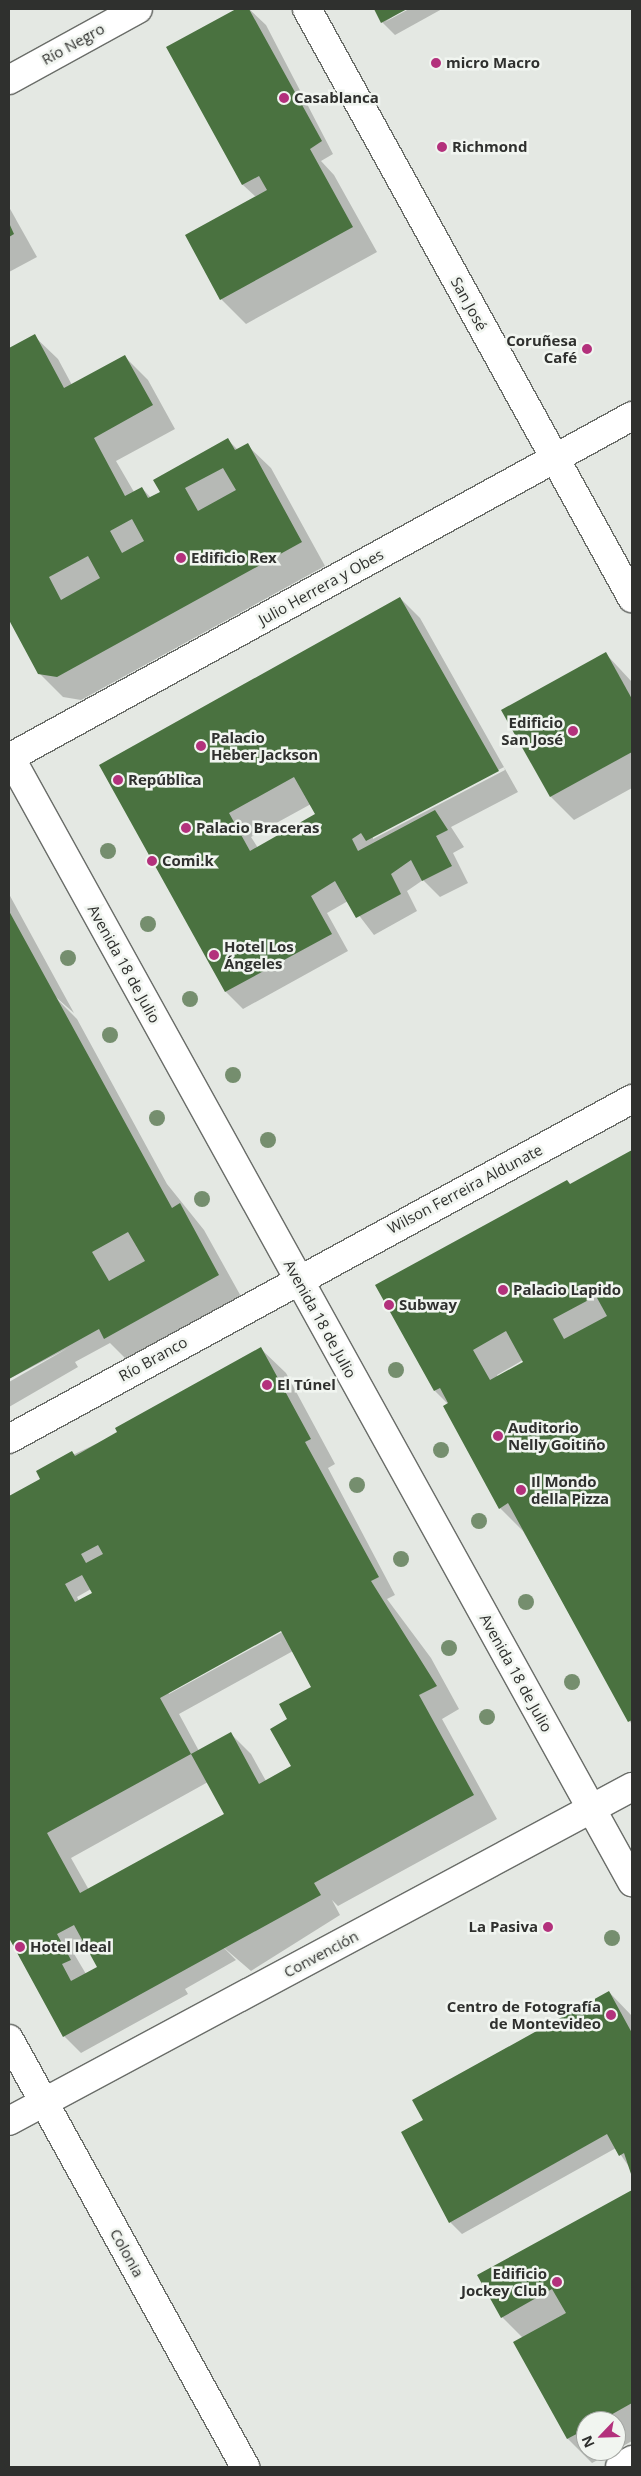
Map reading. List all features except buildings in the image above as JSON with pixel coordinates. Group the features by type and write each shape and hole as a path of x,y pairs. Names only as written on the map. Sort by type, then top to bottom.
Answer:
{"street":[{"name":"Río Negro","path":"9,80 138,9"},
{"name":"San José","path":"308,9 632,598"},
{"name":"Julio Herrera y Obes","path":"9,757 632,416"},
{"name":"Avenida 18 de Julio","path":"9,757 632,1882"},
{"name":"Wilson Ferreira Aldunate","path":"298,1278 632,1099"},
{"name":"Río Branco","path":"9,1439 298,1278"},
{"name":"Convención","path":"9,2121 632,1787"},
{"name":"Colonia","path":"9,2038 245,2467"},
{"path":"620,2467 632,2460"}],"place":[{"name":"micro Macro","path":"436,63"},
{"name":"Casablanca","path":"284,98"},
{"name":"Richmond","path":"442,147"},
{"name":"Coruñesa Café","path":"587,349"},
{"name":"Edificio Rex","path":"181,558"},
{"name":"Edificio San José","path":"573,731"},
{"name":"Palacio Heber Jackson","path":"201,746"},
{"name":"República","path":"118,780"},
{"name":"Palacio Braceras","path":"186,828"},
{"name":"Comi.k","path":"152,861"},
{"name":"Hotel Los Ángeles","path":"214,955"},
{"name":"Palacio Lapido","path":"503,1290"},
{"name":"Subway","path":"389,1305"},
{"name":"El Túnel","path":"267,1385"},
{"name":"Auditorio Nelly Goitiño","path":"498,1436"},
{"name":"Il Mondo della Pizza","path":"521,1490"},
{"name":"La Pasiva","path":"548,1927"},
{"name":"Hotel Ideal","path":"20,1947"},
{"name":"Centro de Fotografía de Montevideo","path":"611,2015"},
{"name":"Edificio Jockey Club","path":"557,2282"}]}
